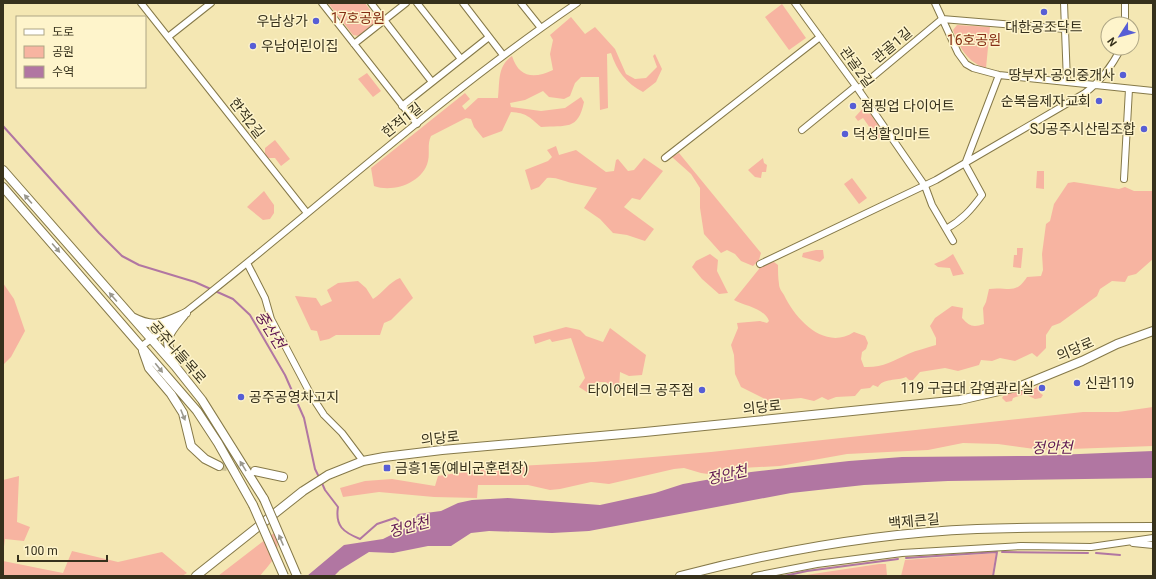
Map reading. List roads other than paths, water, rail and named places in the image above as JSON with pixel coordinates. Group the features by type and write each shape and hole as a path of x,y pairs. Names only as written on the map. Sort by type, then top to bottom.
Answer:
{"main road":[{"name":"공주나들목로","path":"3,170 127,314 175,366 202,400 264,499 297,576"},
{"name":"공주나들목로","path":"3,187 197,411 218,443 253,505 284,576"},
{"path":"127,314 140,321 154,325 162,324 186,313"},
{"path":"175,366 167,347 167,339 170,332 186,313"},
{"name":"의당로","path":"196,576 303,491 328,476 363,461 442,450 960,400 1021,386 1082,361 1117,344 1153,331"},
{"path":"142,346 149,368 171,394 183,413 191,446 204,459 219,466"},
{"path":"255,471 283,477"},
{"name":"백제큰길","path":"680,576 726,564 815,546 876,538 977,529 1153,527"}],"street":[{"name":"한적2길","path":"141,3 307,213"},
{"path":"168,37 211,3"},
{"path":"322,3 417,124"},
{"path":"371,3 432,82"},
{"path":"354,44 406,3"},
{"path":"417,3 461,59"},
{"path":"463,3 503,55"},
{"path":"521,3 541,28"},
{"name":"한적1길","path":"142,346 186,313 356,171 503,55 577,3"},
{"name":"관골2길","path":"795,3 857,87 925,186 932,205 953,241"},
{"path":"935,3 950,40 966,64 987,73 999,76 1153,91"},
{"path":"1064,3 1067,82"},
{"path":"1125,3 1125,16"},
{"path":"942,19 1065,28"},
{"name":"관골1길","path":"802,130 942,19"},
{"path":"402,106 489,37"},
{"path":"665,158 820,37"},
{"path":"760,264 925,186 965,164 1094,86 1111,66 1117,56"},
{"path":"946,229 960,221 970,212 982,195 965,164 999,76"},
{"path":"1124,179 1129,89"},
{"path":"247,263 265,298 271,319 311,395 324,415 342,433 363,461"},
{"path":"755,576 817,564 902,553 1013,546 1091,547 1153,538"},
{"path":"1122,542 1153,545"}],"water":[{"name":"정안천","path":"1153,451 1153,478 948,481 864,485 791,493 589,531 552,533 489,531 471,533 451,546 428,546 393,553 369,552 340,570 334,576 307,576 344,545 383,539 411,525 418,514 441,511 458,503 472,500 508,498 600,505 655,493 683,484 751,472 849,461 902,457 1030,456"}],"waterway":[{"name":"중산천","path":"3,126 99,233 122,256 139,265 195,282 233,299 250,315 285,375 304,418 315,469 319,477"},
{"name":"중산천","path":"321,481 325,490 338,507 337,514 339,524 349,534 360,539 377,524 395,518 403,524 416,519"},
{"path":"906,558 997,552 993,576"},
{"path":"1002,552 1088,553"},
{"path":"1096,553 1120,555"},
{"path":"784,576 807,571 898,559"}],"tunnel":[{"path":"219,466 255,471"}],"place":[{"name":"대한공조닥트","path":"1044,12"},
{"name":"우남상가","path":"316,21"},
{"name":"우남어린이집","path":"253,46"},
{"name":"땅부자 공인중개사","path":"1123,75"},
{"name":"순복음제자교회","path":"1099,101"},
{"name":"점핑업 다이어트","path":"853,106"},
{"name":"SJ공주시산림조합","path":"1144,129"},
{"name":"덕성할인마트","path":"845,134"},
{"name":"신관119","path":"1077,383"},
{"name":"119 구급대 감염관리실","path":"1042,388"},
{"name":"타이어테크 공주점","path":"702,390"},
{"name":"공주공영차고지","path":"241,397"},
{"name":"금흥1동(예비군훈련장)","path":"387,468"}],"park label":[{"name":"17호공원","path":"358,18"},
{"name":"16호공원","path":"974,40"}]}
